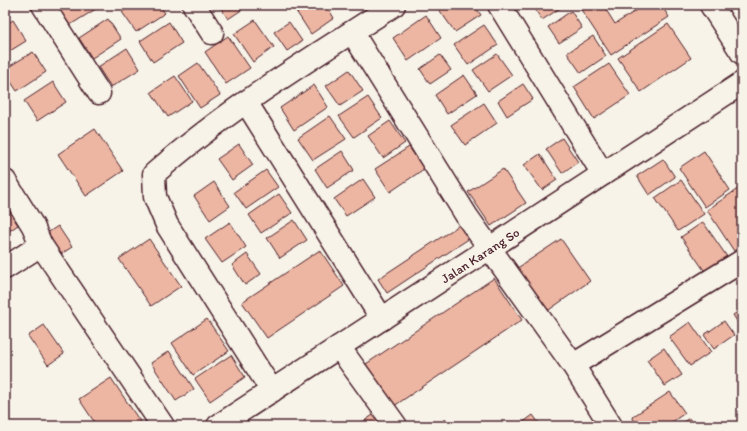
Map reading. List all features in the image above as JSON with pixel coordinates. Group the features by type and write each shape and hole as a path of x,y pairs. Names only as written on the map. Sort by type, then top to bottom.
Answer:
{"street":[{"path":"43,5 99,93"},
{"path":"194,5 212,33"},
{"path":"272,391 168,224 155,196 154,174 177,154 246,102 394,5"},
{"path":"499,5 604,174"},
{"path":"711,5 742,53"},
{"path":"352,32 468,218 573,365 611,426"},
{"name":"Jalan Karang So","path":"218,426 742,83"},
{"path":"246,102 382,319"},
{"path":"5,181 33,226 41,245 163,426"},
{"path":"5,268 41,245"},
{"path":"573,365 742,261"},
{"path":"338,347 396,426"}],"building":[{"path":"56,5 98,5 99,7 70,25"},
{"path":"133,5 159,5 165,13 136,32 122,12"},
{"path":"219,5 249,5 228,19"},
{"path":"292,5 326,5 334,18 311,34"},
{"path":"442,5 474,5 481,15 455,32 438,8"},
{"path":"532,5 565,5 542,20"},
{"path":"578,5 603,5 615,24 645,5 661,5 669,17 611,55"},
{"path":"571,11 582,28 559,43 548,27"},
{"path":"426,15 441,38 408,61 393,38"},
{"path":"108,19 121,39 92,58 79,38"},
{"path":"13,20 26,41 5,54 5,25"},
{"path":"255,20 274,47 253,62 234,34"},
{"path":"169,22 182,43 153,62 140,41"},
{"path":"289,22 302,41 287,51 274,32"},
{"path":"668,24 691,58 641,92 618,58"},
{"path":"484,25 498,45 468,65 454,45"},
{"path":"228,36 250,68 226,84 205,52"},
{"path":"593,36 606,56 581,73 567,53"},
{"path":"127,48 140,69 111,87 98,67"},
{"path":"33,52 46,72 17,91 5,73 5,69"},
{"path":"497,54 512,75 488,91 473,70"},
{"path":"440,55 451,70 430,84 420,69"},
{"path":"198,63 220,95 200,108 179,76"},
{"path":"609,64 630,95 594,119 574,87"},
{"path":"349,70 363,91 340,106 326,86"},
{"path":"464,75 477,94 447,114 435,95"},
{"path":"175,76 192,101 168,117 151,92"},
{"path":"53,82 66,102 37,121 24,101"},
{"path":"523,84 533,99 507,116 498,101"},
{"path":"314,85 328,107 294,130 280,108"},
{"path":"368,97 382,118 354,137 339,116"},
{"path":"484,103 497,123 465,145 451,125"},
{"path":"330,116 346,139 313,160 298,138"},
{"path":"390,121 405,143 383,158 368,136"},
{"path":"95,129 123,171 86,196 58,154"},
{"path":"562,138 578,162 562,173 546,149"},
{"path":"239,144 253,165 232,180 217,159"},
{"path":"409,147 424,169 390,192 375,169"},
{"path":"342,151 354,170 327,188 315,169"},
{"path":"704,151 730,190 705,207 679,168"},
{"path":"540,154 557,180 542,190 524,165"},
{"path":"663,159 675,177 649,195 637,176"},
{"path":"503,169 526,203 491,226 468,192"},
{"path":"266,170 278,187 246,209 234,192"},
{"path":"363,179 375,197 346,216 334,199"},
{"path":"681,180 704,214 678,231 655,198"},
{"path":"214,182 230,206 210,220 194,196"},
{"path":"742,186 742,245 734,251 707,210"},
{"path":"279,194 292,213 261,233 249,215"},
{"path":"5,205 18,225 5,234"},
{"path":"294,220 307,240 280,258 267,238"},
{"path":"230,222 246,247 222,263 205,239"},
{"path":"703,222 730,261 708,276 681,237"},
{"path":"461,224 470,238 387,293 378,279"},
{"path":"58,226 72,247 55,258 41,237"},
{"path":"149,239 181,286 151,306 119,259"},
{"path":"561,239 590,281 546,312 516,269"},
{"path":"320,250 344,286 267,338 242,302"},
{"path":"247,254 261,274 245,285 232,265"},
{"path":"494,278 522,320 394,406 366,364"},
{"path":"742,309 742,329 733,315"},
{"path":"207,319 229,351 193,375 172,343"},
{"path":"724,321 734,335 714,349 704,335"},
{"path":"690,322 711,352 690,366 669,337"},
{"path":"44,325 64,354 48,365 28,336"},
{"path":"664,348 682,375 665,386 647,360"},
{"path":"169,351 194,389 176,401 151,363"},
{"path":"231,355 245,377 210,401 195,379"},
{"path":"111,378 141,423 138,426 97,426 79,399"},
{"path":"670,392 685,413 666,426 638,426 632,417"},
{"path":"373,415 381,426 357,426"},
{"path":"533,415 541,426 518,426"},
{"path":"689,418 694,426 678,426"},
{"path":"446,419 451,426 436,426"},
{"path":"590,420 595,426 581,426"}]}
